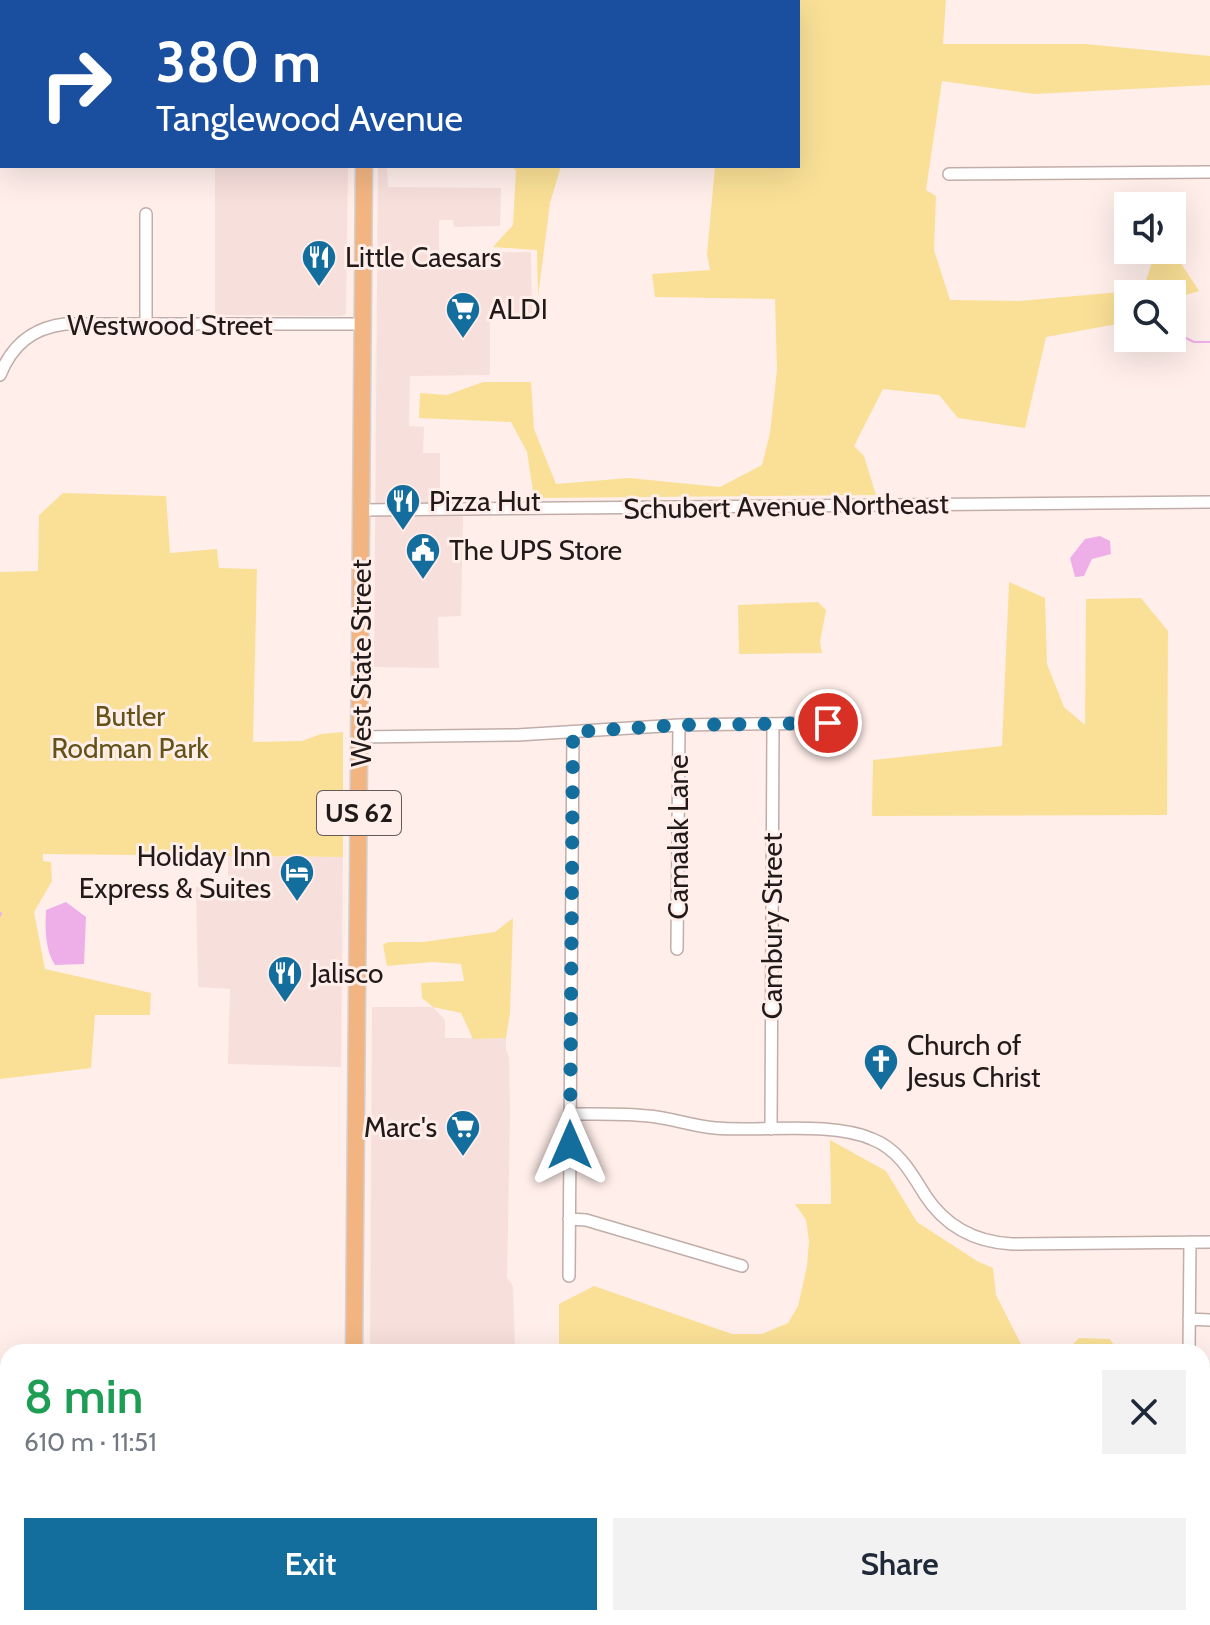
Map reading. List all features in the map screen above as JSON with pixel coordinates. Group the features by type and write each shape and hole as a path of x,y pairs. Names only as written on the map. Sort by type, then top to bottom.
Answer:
{"highway":[{"name":"West State Street","path":"354,1344 364,168"}],"street":[{"path":"949,174 1210,172"},
{"path":"146,214 146,323"},
{"name":"Westwood Street","path":"0,375 8,357 22,341 50,326 363,324"},
{"name":"Schubert Avenue Northeast","path":"362,510 1210,502"},
{"path":"360,737 517,735 679,725 828,723"},
{"name":"Cambury Street","path":"771,1129 773,724"},
{"name":"Camalak Lane","path":"677,949 679,725"},
{"path":"569,1276 573,732"},
{"path":"570,1114 649,1116 707,1127 849,1132 889,1148 908,1167 946,1220 985,1240 1012,1244 1210,1242"},
{"path":"569,1219 586,1220 742,1266"},
{"path":"1189,1344 1190,1242"},
{"path":"1189,1319 1210,1320"}],"shaded area":[{"path":"215,168 348,168 346,314 215,315"},
{"path":"378,168 387,168 388,187 501,188 500,226 454,227 453,220 439,220 439,253 531,252 532,314 490,314 490,375 410,376 409,426 424,427 423,453 440,453 440,515 463,516 461,616 438,617 439,668 374,667"},
{"path":"1100,536 1110,541 1111,554 1092,559 1084,576 1075,577 1070,558 1085,539"},
{"path":"228,856 343,857 341,1067 228,1064 230,989 198,987 196,887 228,887"},
{"path":"66,902 86,917 84,964 55,965 49,953 46,910"},
{"path":"372,1007 433,1007 445,1020 445,1038 506,1038 510,1113 507,1278 513,1286 515,1344 370,1344"}],"green space":[{"path":"800,0 946,0 943,44 1085,44 1210,56 1210,85 1034,94 942,81 926,190 936,196 934,250 950,300 1019,301 1114,293 1114,325 1046,337 1025,428 958,418 939,395 883,389 854,446 864,456 876,495 534,498 527,452 511,422 419,418 420,393 447,395 483,382 531,382 534,429 556,484 629,478 720,487 762,465 770,433 777,370 775,299 655,297 652,274 710,270 707,254 715,168 800,168"},
{"path":"514,168 560,168 550,203 538,297 537,250 493,247 513,225 516,171"},
{"path":"1151,264 1181,264 1199,291 1186,295 1186,280 1146,280"},
{"name":"Butler Rodman Park","path":"63,493 166,496 170,553 217,549 219,568 257,569 253,742 302,741 321,734 343,732 343,857 43,854 43,861 51,862 52,881 34,912 45,969 151,993 150,1015 95,1015 91,1068 0,1079 0,572 38,571 39,515"},
{"path":"1009,582 1045,598 1047,664 1064,707 1085,725 1086,599 1141,598 1168,631 1167,815 872,816 873,760 1002,746"},
{"path":"818,602 826,610 820,642 822,653 739,654 738,605"},
{"path":"513,918 510,1013 506,1038 473,1039 461,1013 433,1007 422,998 421,983 464,981 461,964 432,962 387,966 383,945 388,942 423,942 495,932"},
{"path":"830,1140 886,1171 917,1222 993,1268 996,1295 1021,1344 559,1344 559,1304 594,1286 732,1334 762,1334 788,1323 798,1306 809,1241 806,1220 795,1204 831,1204"},
{"path":"1079,1338 1110,1339 1113,1344 1073,1344"}],"waterway":[{"path":"1186,338 1194,342 1210,342"}],"place":[{"name":"Little Caesars","path":"319,288"},
{"name":"ALDI","path":"463,340"},
{"name":"Pizza Hut","path":"403,532"},
{"name":"The UPS Store","path":"423,581"},
{"name":"Holiday Inn Express & Suites","path":"297,903"},
{"name":"Jalisco","path":"285,1004"},
{"name":"Church of Jesus Christ","path":"881,1092"},
{"name":"Marc's","path":"463,1158"}],"route":[{"path":"570,1145 573,732 649,726 828,723"}]}
